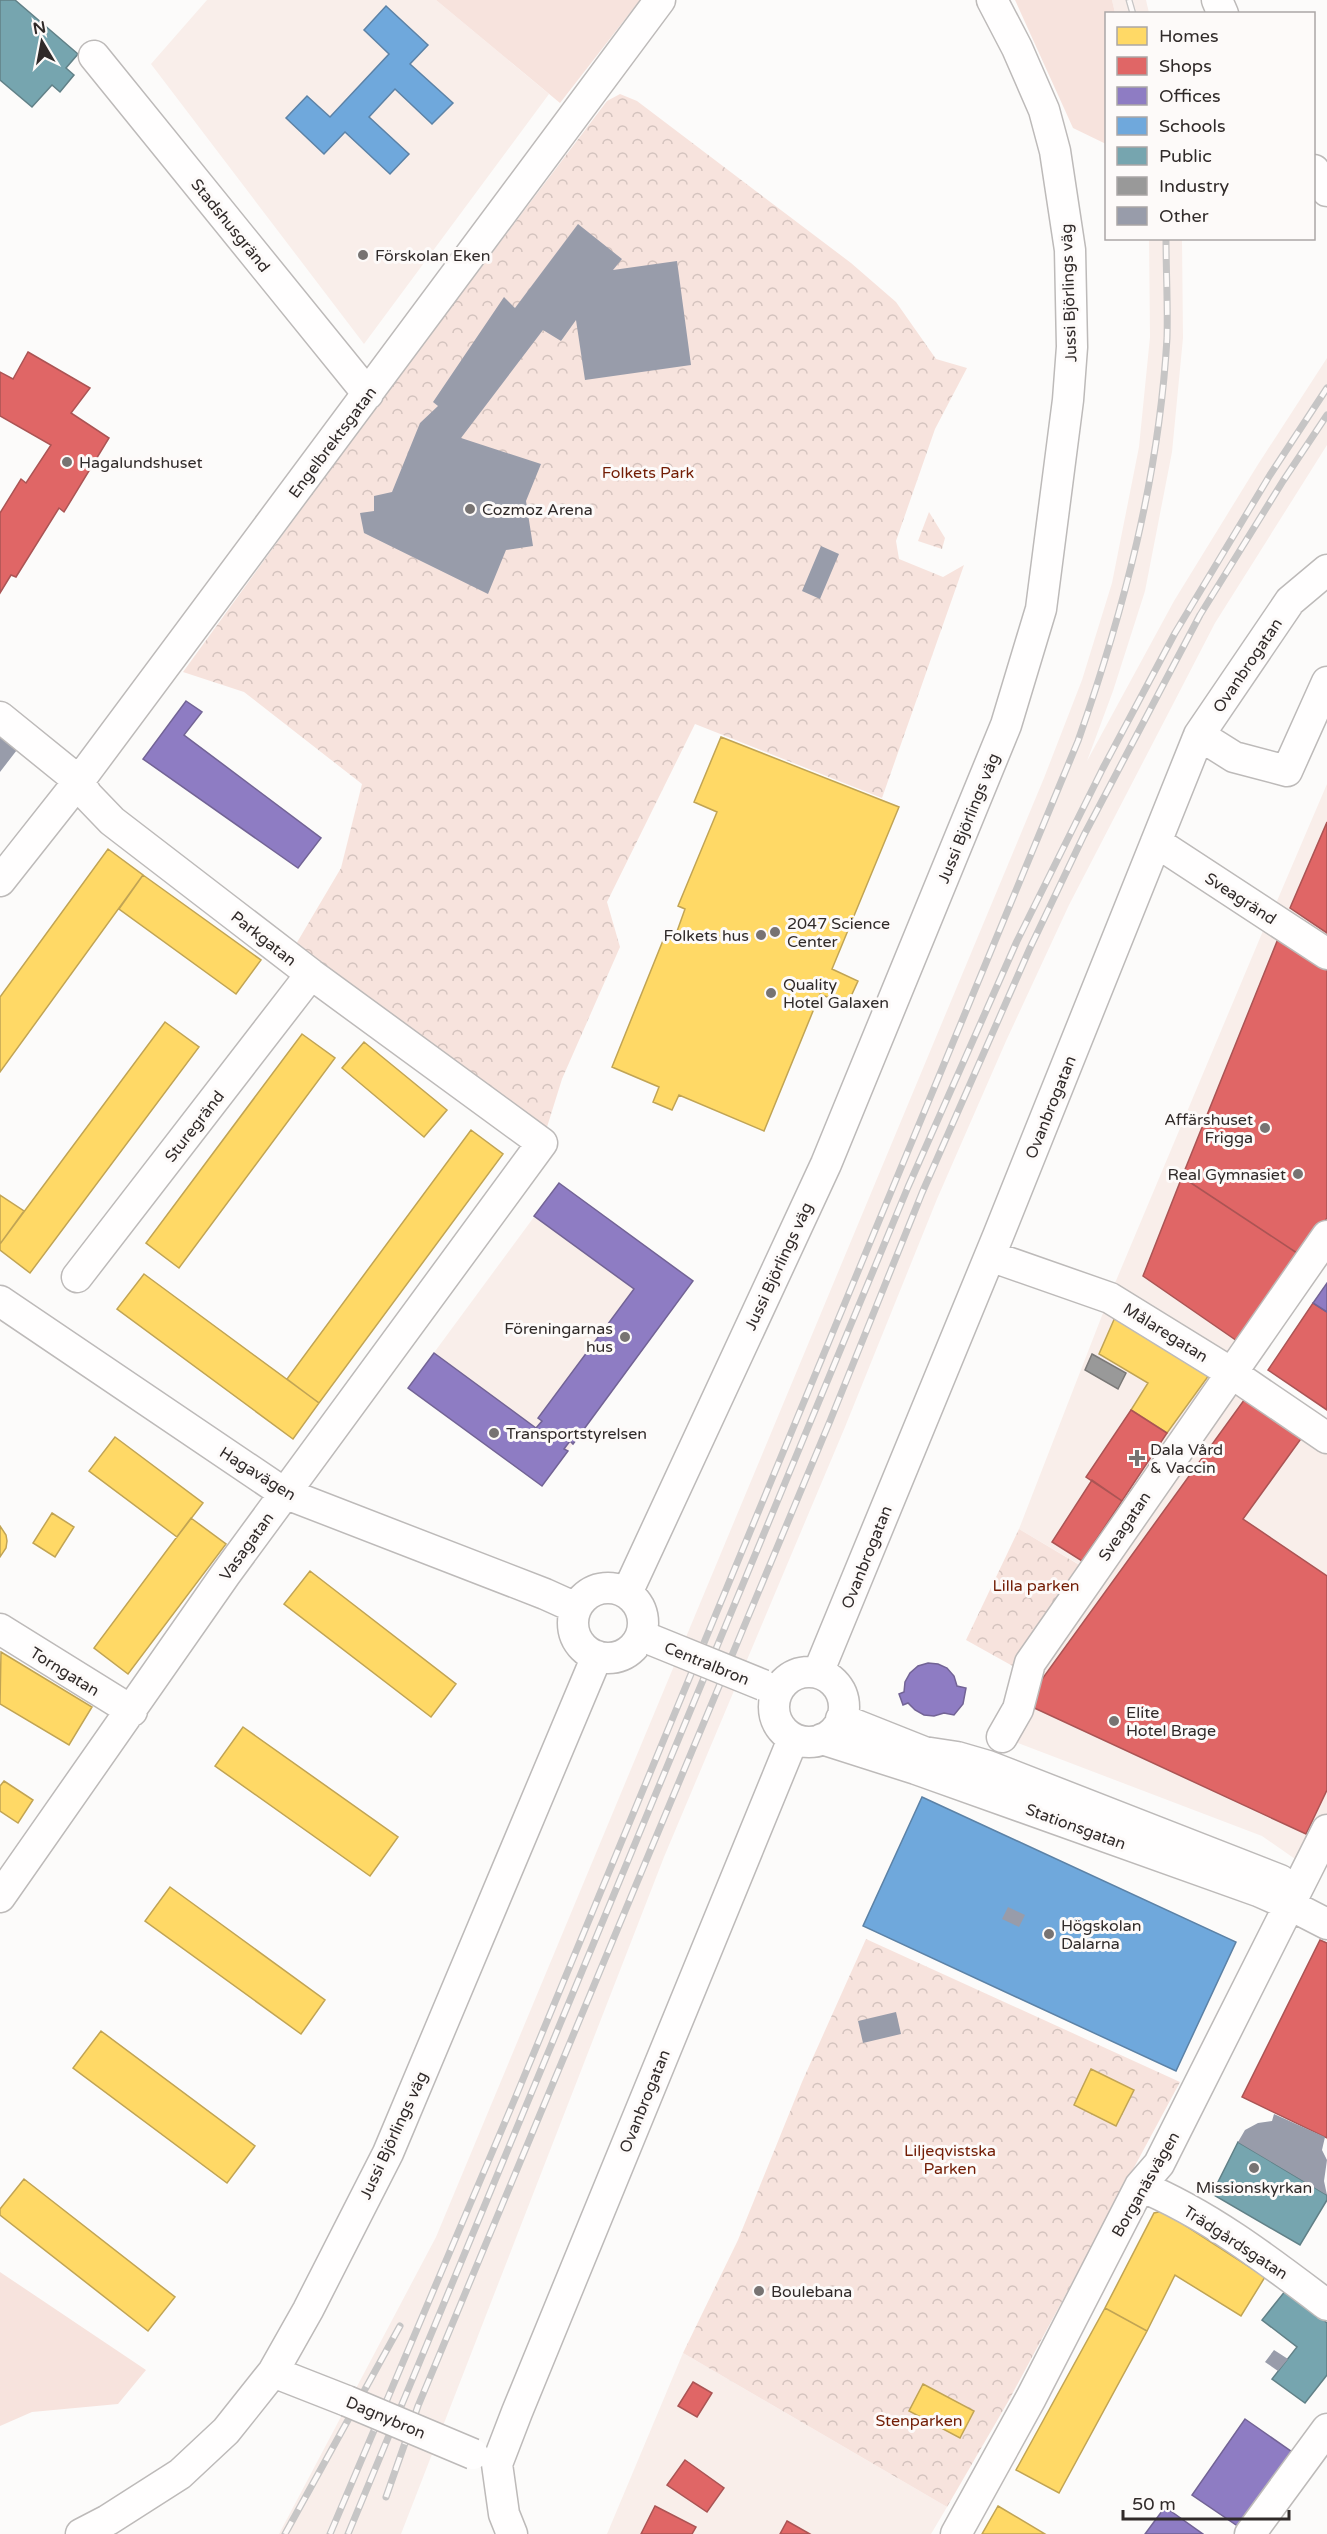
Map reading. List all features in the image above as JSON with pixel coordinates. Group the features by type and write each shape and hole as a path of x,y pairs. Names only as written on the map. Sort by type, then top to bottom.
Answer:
{"street":[{"name":"Engelbrektsgatan","path":"0,881 79,781 660,0"},
{"name":"Jussi Björlings väg","path":"627,1593 826,1164 1006,725 1041,609 1068,400 1072,347 1070,250 1055,151 1044,110 1017,48 992,0"},
{"name":"Stadshusgränd","path":"94,56 368,393"},
{"path":"1315,172 1327,191"},
{"name":"Ovanbrogatan","path":"818,1673 990,1256 1199,735 1290,601 1327,570"},
{"path":"1199,735 1234,757 1287,771 1327,682"},
{"name":"Parkgatan","path":"0,717 79,781 87,795 112,821 311,974 542,1143"},
{"name":"Sveagränd","path":"1156,842 1327,954"},
{"name":"Sturegränd","path":"77,1277 311,974"},
{"name":"Vasagatan","path":"0,1897 284,1493 542,1143"},
{"name":"Sveagatan","path":"1002,1737 1018,1709 1030,1663 1230,1372 1327,1236"},
{"name":"Målaregatan","path":"990,1256 1110,1298 1230,1372 1327,1438"},
{"name":"Hagavägen","path":"0,1301 284,1493 576,1608"},
{"path":"604,1588 627,1593 636,1602 641,1612 646,1638 618,1657 597,1656 586,1651 578,1642 573,1619 576,1608 583,1598 593,1591 604,1588"},
{"name":"Torngatan","path":"0,1629 132,1711"},
{"name":"Centralbron","path":"646,1638 770,1688"},
{"name":"Jussi Björlings väg","path":"81,2534 108,2520 180,2474 226,2431 273,2372 308,2310 387,2153 597,1656"},
{"path":"806,1672 818,1673 837,1686 844,1708 819,1732 784,1732 774,1713 770,1688 794,1675 806,1672"},
{"name":"Ovanbrogatan","path":"512,2534 485,2459 516,2412 819,1732"},
{"name":"Stationsgatan","path":"819,1732 927,1773 1294,1896 1327,1903"},
{"name":"Borganäsvägen","path":"956,2534 1031,2398 1140,2187 1159,2164 1327,1830"},
{"name":"Stationsgatan","path":"1294,1896 1327,1924"},
{"name":"Trädgårdsgatan","path":"1140,2187 1168,2198 1245,2245 1327,2305"},
{"name":"Dagnybron","path":"273,2372 485,2459"},
{"path":"1250,2534 1327,2429"},
{"path":"485,2459 529,2534"}],"shaded area":[{"name":"Förskolan Eken","path":"207,0 436,0 549,94 364,344 151,64"},
{"path":"1112,0 1146,0 1149,12 1115,12"},
{"path":"1149,240 1182,240 1183,338 1172,452 1145,591 1113,691 1087,761 1174,601 1327,358 1327,445 1215,623 1069,905 1006,1041 937,1199 845,1427 664,1857 401,2534 279,2534 436,2237 1044,778 1082,680 1112,583 1139,447 1150,337"},
{"path":"1327,784 1327,952 1271,915"},
{"path":"1268,919 1327,956 1327,1236 1230,1372 1327,1438 1327,1830 1308,1868 1262,1836 1002,1737 1092,1572 1019,1529 1110,1295"},
{"path":"559,1183 693,1281 542,1486 408,1388"},
{"path":"683,2353 947,2507 931,2534 607,2534"}],"green space":[{"path":"436,0 640,0 560,103"},
{"path":"1015,0 1112,0 1115,12 1105,12 1105,144 1073,128"},
{"name":"Folkets Park","path":"620,94 637,101 851,263 896,302 936,359 967,368 935,429 896,541 899,559 943,577 964,565 882,798 695,724 607,902 620,947 562,1079 542,1143 289,956 341,868 362,784 244,692 183,672 374,409 607,101"},
{"path":"929,512 945,538 942,549 918,541"},
{"name":"Lilla parken","path":"1019,1529 1093,1573 1025,1673 966,1640"},
{"name":"Liljeqvistska Parken","path":"866,1939 1180,2082 1009,2400 947,2507 683,2353 738,2240 802,2082"},
{"path":"0,2272 146,2370 118,2404 32,2412 0,2426"}],"building: Homes":[{"name":"Folkets hus","path":"721,737 899,807 832,969 858,981 847,1005 820,994 764,1131 679,1095 672,1110 653,1102 659,1087 612,1067 666,933 675,937 685,909 678,906 717,812 694,802"},
{"path":"108,849 143,875 0,1072 0,997"},
{"path":"143,875 261,960 236,994 119,909"},
{"path":"165,1022 199,1047 30,1273 0,1250 0,1244"},
{"path":"302,1034 335,1058 179,1268 146,1243"},
{"path":"364,1042 447,1110 424,1137 342,1068"},
{"path":"471,1130 503,1154 319,1403 287,1379"},
{"path":"0,1195 24,1211 0,1244"},
{"path":"144,1274 319,1403 293,1439 117,1309"},
{"path":"1116,1315 1212,1371 1167,1433 1131,1410 1148,1383 1099,1354"},
{"path":"115,1437 203,1503 177,1537 89,1471"},
{"path":"52,1513 74,1527 55,1557 33,1543"},
{"path":"191,1518 226,1544 128,1674 94,1648"},
{"path":"0,1526 7,1541 6,1548 0,1557"},
{"path":"310,1571 456,1684 431,1717 284,1604"},
{"path":"1,1652 92,1707 69,1745 0,1704"},
{"path":"243,1727 398,1837 370,1876 215,1766"},
{"path":"4,1781 33,1800 18,1823 0,1811 0,1786"},
{"path":"170,1887 325,2000 301,2034 145,1921"},
{"path":"101,2031 255,2146 227,2183 73,2068"},
{"path":"1091,2069 1134,2090 1116,2126 1074,2105"},
{"path":"24,2179 175,2297 148,2331 0,2215 0,2209"},
{"path":"1163,2211 1265,2277 1241,2316 1175,2275 1147,2331 1105,2308 1154,2213"},
{"path":"1105,2308 1147,2331 1059,2493 1016,2470"},
{"path":"923,2384 974,2411 960,2438 909,2411"},
{"path":"998,2506 1045,2534 982,2534"}],"building: Shops":[{"name":"Hagalundshuset","path":"28,352 90,388 71,413 109,438 64,512 59,508 16,577 11,575 0,593 0,513 21,479 26,483 51,445 0,416 0,372 13,379"},
{"path":"1327,822 1327,933 1290,908"},
{"name":"Affärshuset Frigga","path":"1282,929 1327,959 1327,1218 1300,1255 1182,1177"},
{"path":"1182,1177 1300,1255 1240,1343 1143,1276"},
{"path":"1313,1303 1327,1312 1327,1410 1268,1370"},
{"path":"1247,1396 1303,1436 1243,1519 1327,1576 1327,1790 1306,1834 1030,1706 1032,1693"},
{"path":"1131,1410 1167,1433 1122,1501 1086,1477"},
{"path":"1092,1480 1122,1501 1082,1561 1052,1542"},
{"path":"1320,1940 1327,1943 1327,2138 1242,2097"},
{"path":"693,2382 712,2393 697,2417 678,2406"},
{"path":"685,2460 724,2488 707,2512 667,2485"},
{"path":"655,2506 696,2527 692,2534 641,2534"},
{"path":"787,2521 810,2534 780,2534"}],"building: Offices":[{"path":"186,701 202,712 184,735 321,838 298,868 143,759"},
{"name":"Föreningarnas hus","path":"559,1183 693,1281 573,1444 570,1441 564,1449 568,1451 542,1486 408,1388 434,1353 536,1428 542,1421 538,1418 634,1289 534,1216"},
{"path":"1327,1283 1327,1312 1313,1303"},
{"path":"928,1663 947,1668 954,1676 957,1686 966,1688 963,1704 954,1715 944,1713 934,1716 924,1715 908,1703 903,1705 899,1694 904,1692 905,1682 910,1673 918,1666"},
{"path":"1245,2419 1295,2454 1242,2529 1192,2495"},
{"path":"1165,2507 1203,2534 1145,2534"}],"building: Schools":[{"path":"386,6 428,45 410,64 453,103 432,124 395,89 369,117 409,154 390,174 345,132 324,154 286,118 307,96 330,117 389,54 364,30"},
{"name":"Högskolan Dalarna","path":"922,1797 1236,1942 1176,2071 863,1926"}],"building: Public":[{"path":"0,0 15,0 78,54 66,68 74,75 60,92 52,85 32,107 0,80"},
{"name":"Missionskyrkan","path":"1238,2142 1327,2195 1327,2200 1300,2245 1212,2194"},
{"path":"1286,2290 1327,2323 1327,2375 1305,2403 1272,2379 1297,2347 1262,2320"}],"building: Industry":[{"path":"1092,1354 1126,1373 1118,1389 1085,1370"}],"building: Other":[{"path":"578,224 622,259 613,270 677,261 691,365 585,380 576,320 561,341 543,330 461,438 541,464 526,501 533,546 506,550 488,594 364,533 360,513 374,511 374,496 392,492 420,423 438,406 433,402 504,297 515,308"},
{"path":"821,546 839,554 820,599 802,591"},
{"path":"0,732 20,746 0,772"},
{"path":"1008,1907 1025,1915 1019,1927 1002,1919"},
{"path":"896,2012 901,2034 863,2043 858,2021"},
{"path":"1274,2114 1325,2137 1322,2150 1327,2160 1324,2181 1327,2195 1238,2142 1245,2130 1258,2123 1272,2121"},
{"path":"1274,2350 1288,2359 1278,2371 1265,2362"}],"railway":[{"path":"1129,0 1132,12"},
{"path":"330,2534 516,2096 1078,741 1124,593 1137,542 1156,441 1167,338 1166,240"},
{"path":"348,2534 908,1187 1017,941 1103,768 1175,633 1270,475 1327,388"},
{"path":"386,2497 418,2406 830,1421 922,1193 1030,948 1084,835 1200,615 1327,415"},
{"path":"285,2534 400,2326"}],"place":[{"name":"Förskolan Eken","path":"363,255"},
{"name":"Hagalundshuset","path":"67,462"},
{"name":"Cozmoz Arena","path":"470,509"},
{"name":"2047 Science Center","path":"775,932"},
{"name":"Folkets hus","path":"761,935"},
{"name":"Quality Hotel Galaxen","path":"771,993"},
{"name":"Affärshuset Frigga","path":"1265,1128"},
{"name":"Real Gymnasiet","path":"1298,1174"},
{"name":"Föreningarnas hus","path":"625,1337"},
{"name":"Transportstyrelsen","path":"494,1433"},
{"name":"Dala Vård & Vaccin","path":"1137,1458"},
{"name":"Elite Hotel Brage","path":"1114,1721"},
{"name":"Högskolan Dalarna","path":"1049,1934"},
{"name":"Missionskyrkan","path":"1254,2168"},
{"name":"Boulebana","path":"759,2291"}],"park label":[{"name":"Stenparken","path":"919,2420"}]}
